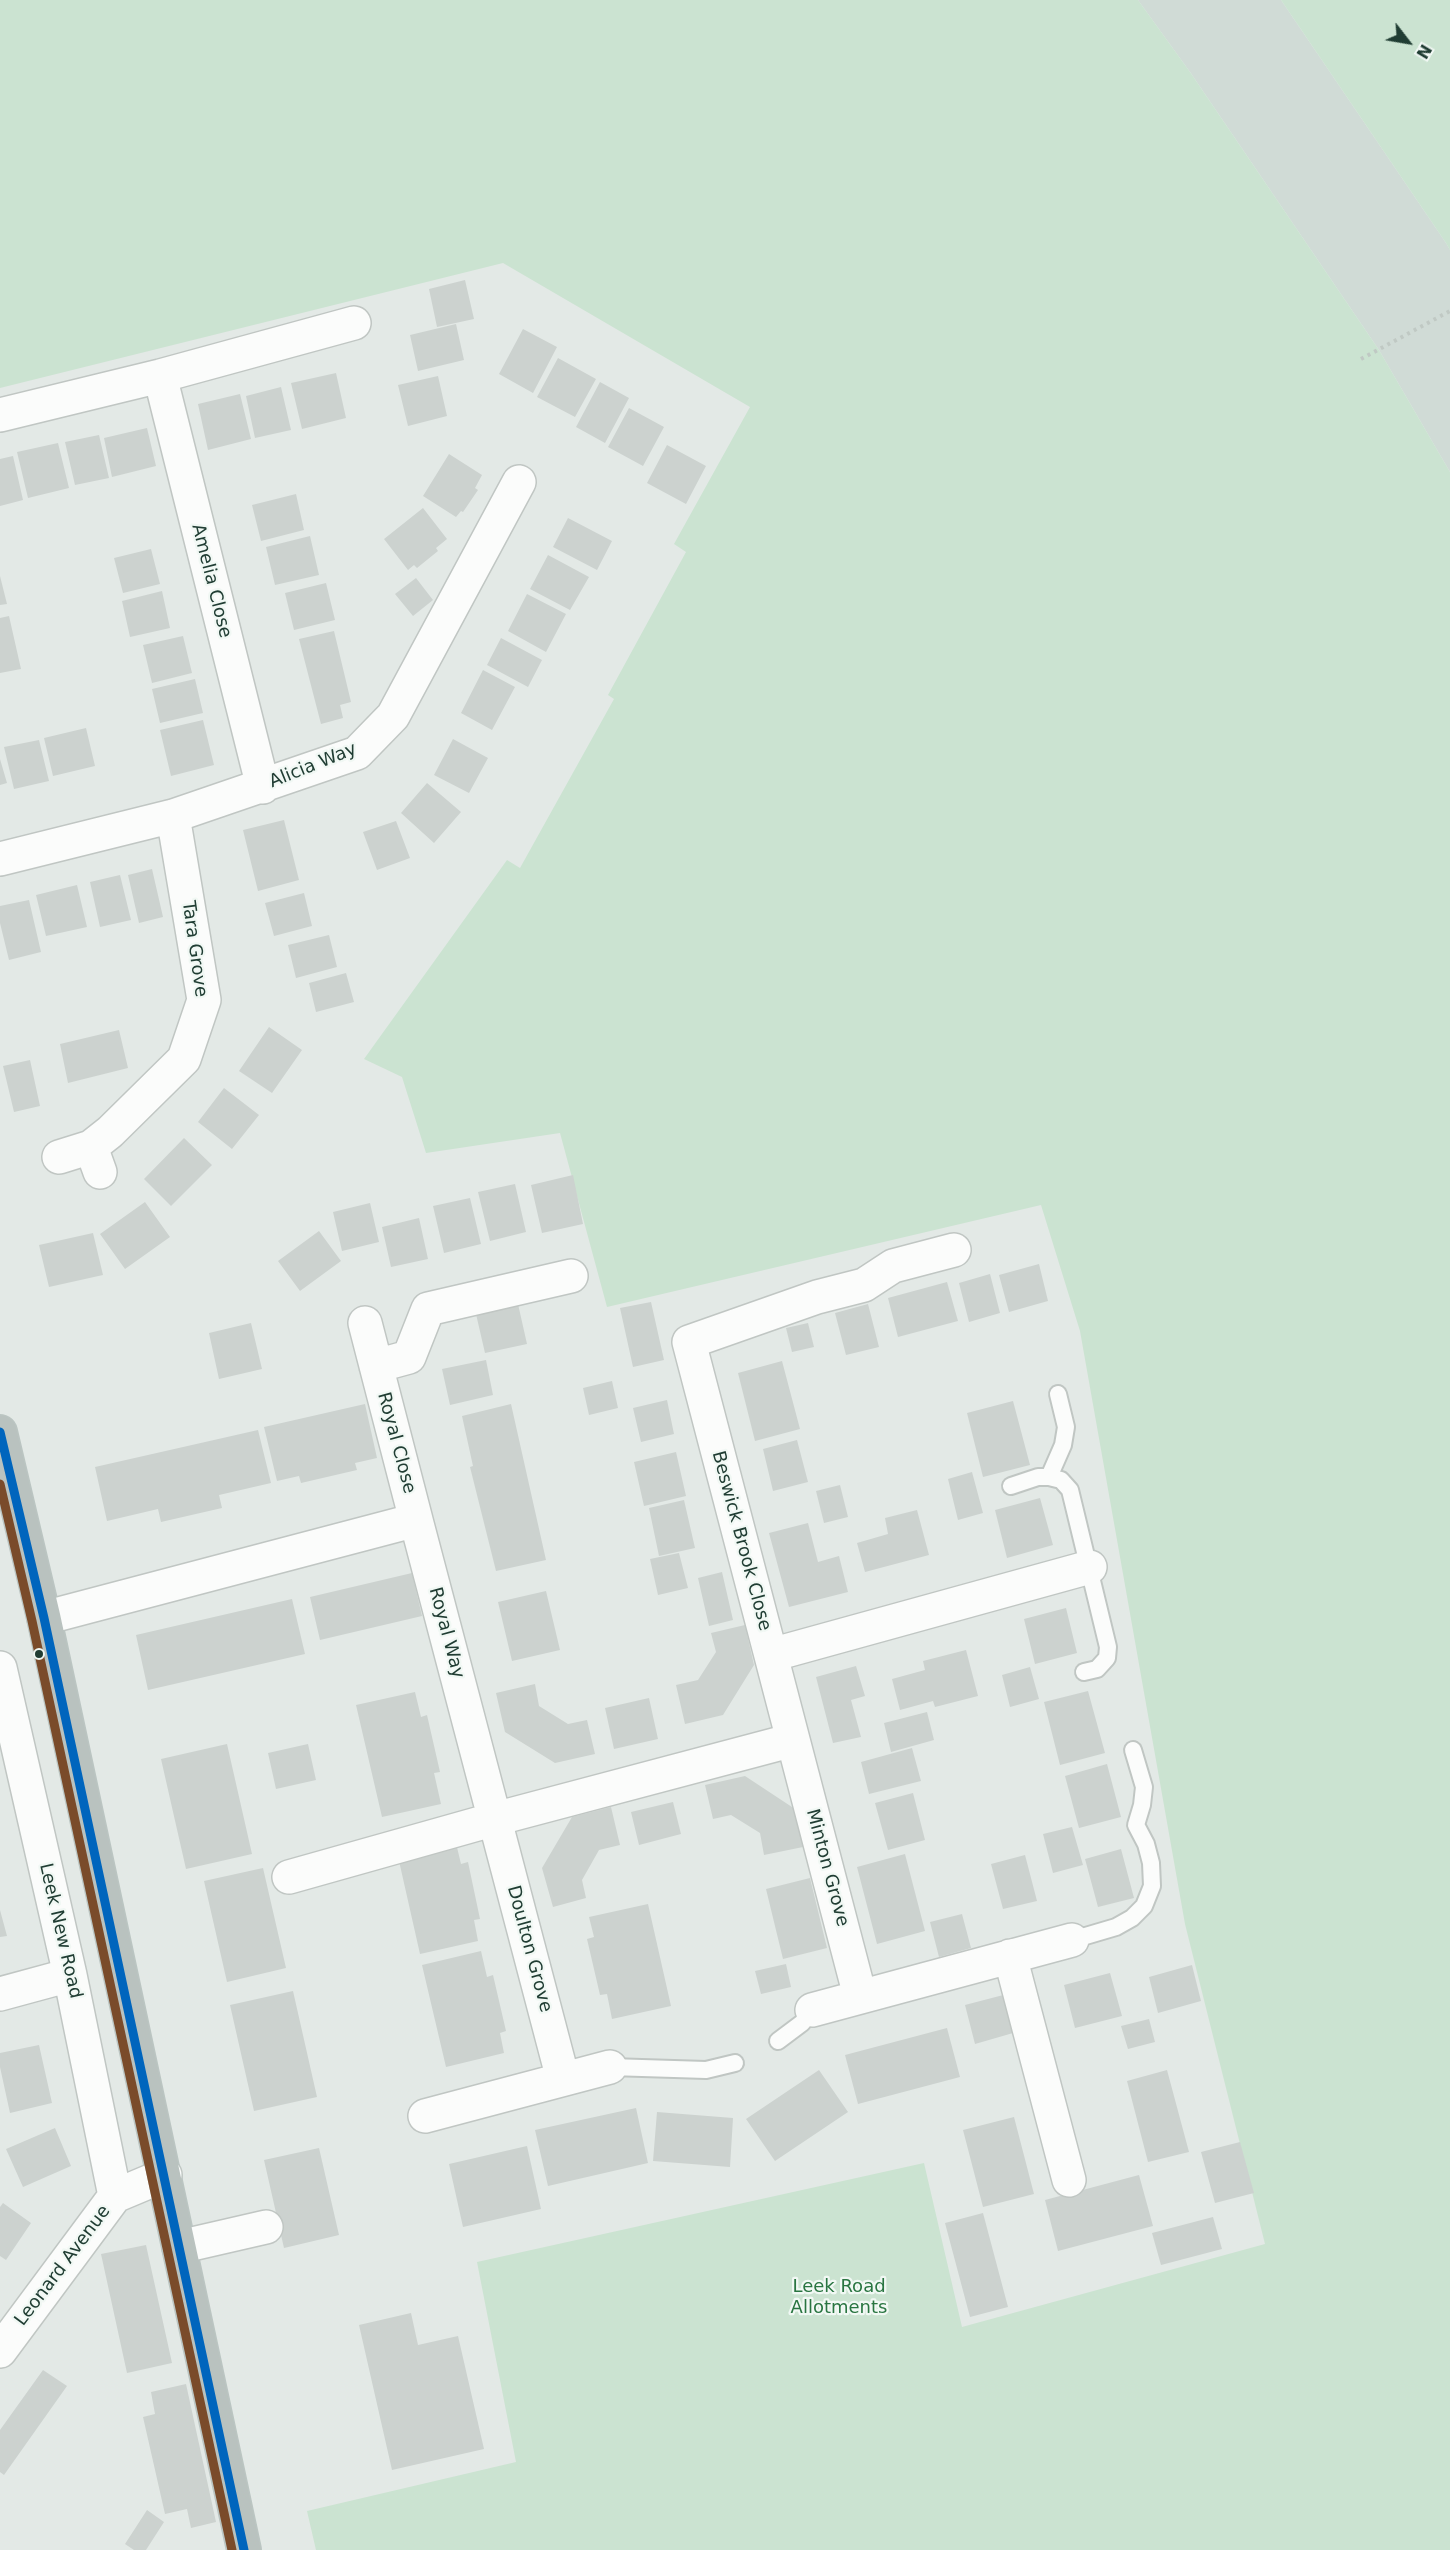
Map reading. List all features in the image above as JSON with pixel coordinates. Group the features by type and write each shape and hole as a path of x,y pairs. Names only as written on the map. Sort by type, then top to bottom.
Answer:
{"highway":[{"path":"0,1432 45,1618 165,2175 238,2545"}],"street":[{"path":"0,415 160,376 354,323"},
{"name":"Amelia Close","path":"160,376 263,787"},
{"name":"Alicia Way","path":"0,859 173,816 357,753 393,716 519,482"},
{"name":"Tara Grove","path":"59,1157 96,1159 110,1132 184,1059 204,1000 173,816"},
{"name":"Beswick Brook Close","path":"794,1740 689,1342 817,1297 864,1285 893,1266 954,1250"},
{"path":"376,1365 409,1357 428,1309 571,1276"},
{"name":"Royal Close","path":"365,1323 417,1520"},
{"path":"45,1618 417,1520"},
{"name":"Royal Way","path":"417,1520 495,1819"},
{"path":"771,1655 1089,1567"},
{"name":"Leek New Road","path":"0,1668 70,1975 115,2196"},
{"path":"288,1877 495,1819 794,1740"},
{"name":"Minton Grove","path":"794,1740 860,1996"},
{"name":"Doulton Grove","path":"495,1819 563,2079"},
{"path":"813,2010 1072,1940"},
{"path":"1010,1956 1069,2180"},
{"path":"0,1994 70,1975"},
{"path":"425,2116 610,2067"},
{"name":"Leonard Avenue","path":"0,2351 115,2196 165,2175"},
{"path":"179,2247 266,2227"}],"lane":[{"path":"1049,1477 1063,1445 1066,1426 1058,1394"},
{"path":"1011,1486 1038,1477 1049,1477 1061,1480 1070,1490 1108,1647 1107,1658 1097,1669 1084,1672"},
{"path":"1072,1940 1116,1927 1132,1918 1144,1906 1152,1886 1151,1863 1146,1844 1136,1825 1144,1787 1133,1750"},
{"path":"778,2041 802,2023 813,2010"},
{"path":"610,2067 706,2070 735,2063"}],"path":[{"path":"1361,359 1450,311"}],"shaded area":[{"path":"1138,0 1281,0 1446,243 1450,250 1450,472 1379,350 1190,72"}],"green space":[{"name":"Leek Road Allotments","path":"0,0 1138,0 1190,72 1379,350 1450,472 1450,2550 316,2550 307,2511 516,2462 477,2262 924,2163 962,2327 1265,2244 1185,1924 1080,1331 1041,1205 607,1307 560,1133 426,1153 402,1077 364,1059 507,860 520,868 614,699 608,695 686,552 674,544 750,407 503,263 0,388"},
{"path":"1281,0 1450,0 1450,250 1446,243"}],"building":[{"path":"465,280 474,319 437,327 429,289"},
{"path":"456,324 464,360 418,371 410,335"},
{"path":"523,329 557,347 533,393 499,374"},
{"path":"558,358 596,379 575,417 537,397"},
{"path":"336,373 346,418 302,429 291,383"},
{"path":"438,376 447,416 408,426 398,385"},
{"path":"600,382 629,398 605,443 576,427"},
{"path":"281,387 291,430 255,438 246,396"},
{"path":"240,394 251,439 208,450 198,404"},
{"path":"629,408 664,427 643,466 608,447"},
{"path":"147,428 156,466 112,477 104,438"},
{"path":"99,435 109,478 75,485 65,442"},
{"path":"58,443 69,488 28,498 17,452"},
{"path":"667,445 706,466 686,504 647,483"},
{"path":"449,454 482,475 475,488 478,490 463,512 461,511 456,517 423,496"},
{"path":"13,456 23,500 0,506 0,459"},
{"path":"296,494 304,530 261,541 252,505"},
{"path":"423,508 447,539 436,548 438,551 417,568 414,565 408,570 384,539"},
{"path":"568,518 612,541 597,570 553,547"},
{"path":"310,536 319,575 275,585 266,547"},
{"path":"151,549 160,584 123,593 114,558"},
{"path":"548,555 589,577 570,610 530,589"},
{"path":"0,576 7,604 0,605"},
{"path":"416,578 433,600 413,616 395,594"},
{"path":"326,583 335,620 294,630 285,593"},
{"path":"162,591 170,628 130,637 122,601"},
{"path":"527,594 566,614 546,652 508,631"},
{"path":"9,616 21,669 0,673 0,618"},
{"path":"334,631 351,702 340,705 343,718 321,724 299,639"},
{"path":"183,636 192,673 152,683 143,645"},
{"path":"501,638 542,660 528,687 487,665"},
{"path":"483,670 515,687 492,730 461,713"},
{"path":"195,679 203,713 160,723 152,689"},
{"path":"203,720 214,765 171,776 160,730"},
{"path":"86,728 95,766 53,776 44,738"},
{"path":"453,739 488,758 469,793 434,775"},
{"path":"39,740 49,781 14,789 4,747"},
{"path":"0,759 7,783 0,785"},
{"path":"427,783 461,812 434,843 401,813"},
{"path":"284,820 299,880 258,891 243,830"},
{"path":"396,821 410,858 377,870 363,832"},
{"path":"152,869 163,917 139,923 128,875"},
{"path":"120,875 131,920 100,927 90,882"},
{"path":"77,885 87,927 46,936 36,895"},
{"path":"304,893 312,926 274,936 265,903"},
{"path":"29,900 41,952 9,960 0,923 0,906"},
{"path":"329,935 337,967 296,978 288,945"},
{"path":"346,973 354,1002 316,1012 309,983"},
{"path":"269,1027 302,1050 272,1093 239,1071"},
{"path":"119,1030 128,1068 68,1083 60,1044"},
{"path":"30,1060 40,1106 14,1112 3,1066"},
{"path":"224,1088 259,1115 232,1149 198,1122"},
{"path":"184,1138 212,1165 171,1206 144,1179"},
{"path":"573,1175 583,1224 542,1233 531,1185"},
{"path":"515,1184 526,1232 490,1241 478,1192"},
{"path":"470,1198 481,1244 444,1253 433,1206"},
{"path":"145,1202 170,1237 125,1269 100,1234"},
{"path":"370,1203 379,1242 342,1251 333,1212"},
{"path":"419,1218 428,1259 391,1267 382,1227"},
{"path":"319,1231 341,1261 300,1291 278,1261"},
{"path":"93,1233 103,1275 49,1287 39,1245"},
{"path":"1039,1264 1048,1301 1009,1312 999,1275"},
{"path":"990,1274 1000,1313 969,1322 959,1283"},
{"path":"947,1282 958,1321 898,1337 888,1298"},
{"path":"651,1302 664,1360 633,1367 620,1308"},
{"path":"518,1304 527,1344 485,1353 476,1314"},
{"path":"868,1304 879,1347 846,1355 835,1313"},
{"path":"251,1323 262,1369 219,1379 209,1333"},
{"path":"808,1323 814,1347 792,1352 786,1328"},
{"path":"486,1360 493,1395 450,1405 442,1369"},
{"path":"782,1361 800,1429 755,1441 738,1373"},
{"path":"612,1381 618,1408 589,1415 583,1388"},
{"path":"667,1400 674,1434 641,1442 633,1408"},
{"path":"1013,1401 1030,1465 983,1477 967,1413"},
{"path":"365,1404 377,1458 355,1463 357,1470 301,1483 299,1476 277,1481 264,1427"},
{"path":"511,1404 546,1560 496,1571 470,1467 473,1466 462,1416"},
{"path":"258,1430 271,1483 219,1495 222,1508 161,1522 158,1509 107,1521 95,1467"},
{"path":"797,1440 808,1482 773,1491 763,1449"},
{"path":"676,1452 686,1496 644,1506 634,1462"},
{"path":"972,1472 983,1513 958,1520 948,1479"},
{"path":"840,1485 848,1517 824,1523 816,1491"},
{"path":"1040,1498 1053,1545 1007,1558 995,1510"},
{"path":"684,1500 695,1548 659,1556 649,1508"},
{"path":"917,1510 929,1555 865,1572 857,1543 888,1534 885,1518"},
{"path":"808,1523 818,1562 839,1556 848,1592 789,1607 769,1533"},
{"path":"679,1553 688,1588 658,1595 650,1559"},
{"path":"722,1572 733,1620 709,1626 698,1578"},
{"path":"412,1573 422,1616 320,1640 310,1597"},
{"path":"546,1591 560,1650 512,1661 498,1602"},
{"path":"292,1599 305,1654 148,1690 136,1635"},
{"path":"1066,1608 1077,1653 1035,1664 1024,1619"},
{"path":"745,1625 754,1665 723,1715 685,1724 676,1685 698,1680 716,1652 711,1633"},
{"path":"966,1650 978,1696 935,1707 933,1701 900,1710 892,1679 925,1670 923,1661"},
{"path":"856,1666 865,1696 851,1700 861,1737 833,1743 816,1677"},
{"path":"1030,1667 1039,1699 1010,1707 1002,1675"},
{"path":"535,1684 539,1706 568,1724 587,1720 595,1754 555,1763 505,1732 496,1693"},
{"path":"1088,1691 1105,1753 1060,1765 1044,1702"},
{"path":"415,1692 421,1717 427,1715 440,1772 434,1773 441,1804 382,1817 356,1705"},
{"path":"649,1698 658,1739 614,1749 605,1708"},
{"path":"927,1712 934,1740 891,1752 884,1723"},
{"path":"227,1744 252,1854 186,1869 161,1759"},
{"path":"308,1744 316,1780 276,1789 268,1753"},
{"path":"912,1748 921,1781 869,1794 861,1762"},
{"path":"1107,1764 1121,1817 1079,1828 1065,1776"},
{"path":"745,1776 795,1809 803,1847 764,1855 760,1833 731,1815 713,1819 705,1785"},
{"path":"913,1793 925,1840 888,1850 875,1803"},
{"path":"673,1802 681,1834 639,1845 631,1812"},
{"path":"611,1807 620,1845 599,1850 582,1880 586,1898 553,1907 542,1868 572,1817"},
{"path":"1072,1827 1083,1865 1053,1873 1043,1834"},
{"path":"455,1839 461,1864 468,1862 480,1919 474,1920 478,1941 420,1954 397,1852"},
{"path":"1121,1849 1134,1898 1098,1907 1085,1859"},
{"path":"905,1854 925,1931 877,1944 857,1867"},
{"path":"1025,1855 1037,1901 1003,1909 991,1864"},
{"path":"263,1868 286,1968 227,1982 204,1881"},
{"path":"810,1878 827,1948 783,1959 766,1889"},
{"path":"648,1904 671,2006 612,2019 607,1994 600,1995 587,1939 594,1937 589,1917"},
{"path":"0,1910 7,1936 0,1937"},
{"path":"962,1914 971,1948 939,1957 930,1922"},
{"path":"481,1951 487,1977 493,1975 506,2031 500,2033 504,2053 446,2067 422,1965"},
{"path":"786,1964 791,1987 761,1994 755,1971"},
{"path":"1192,1965 1201,2001 1158,2013 1149,1977"},
{"path":"1110,1973 1122,2016 1075,2028 1064,1985"},
{"path":"293,1991 317,2097 254,2111 230,2005"},
{"path":"1011,1993 1020,2031 975,2044 965,2005"},
{"path":"1149,2019 1155,2042 1128,2049 1121,2026"},
{"path":"947,2028 960,2077 858,2104 845,2055"},
{"path":"39,2045 52,2103 10,2113 0,2067 0,2053"},
{"path":"819,2070 848,2112 775,2161 746,2119"},
{"path":"1167,2070 1189,2152 1148,2162 1127,2081"},
{"path":"636,2108 648,2163 548,2186 535,2130"},
{"path":"657,2112 733,2118 730,2167 653,2161"},
{"path":"1014,2117 1034,2194 983,2207 963,2130"},
{"path":"55,2128 71,2166 23,2187 6,2149"},
{"path":"1240,2142 1254,2193 1215,2203 1201,2152"},
{"path":"527,2146 541,2209 463,2227 449,2164"},
{"path":"319,2148 339,2235 284,2248 264,2160"},
{"path":"1139,2175 1153,2226 1058,2251 1045,2200"},
{"path":"3,2203 31,2223 6,2260 0,2256 0,2207"},
{"path":"983,2213 1008,2307 970,2317 945,2223"},
{"path":"1213,2217 1222,2249 1161,2265 1152,2233"},
{"path":"146,2245 172,2363 127,2373 101,2254"},
{"path":"411,2313 418,2345 458,2336 484,2449 392,2470 359,2325"},
{"path":"43,2370 67,2386 4,2475 0,2472 0,2430"},
{"path":"186,2384 216,2522 191,2528 187,2509 165,2514 143,2417 155,2414 151,2392"},
{"path":"147,2510 164,2522 146,2550 134,2550 125,2544"}],"transit line":[{"path":"0,1432 44,1618 244,2550"},
{"path":"0,1484 32,1621 232,2550"}]}
